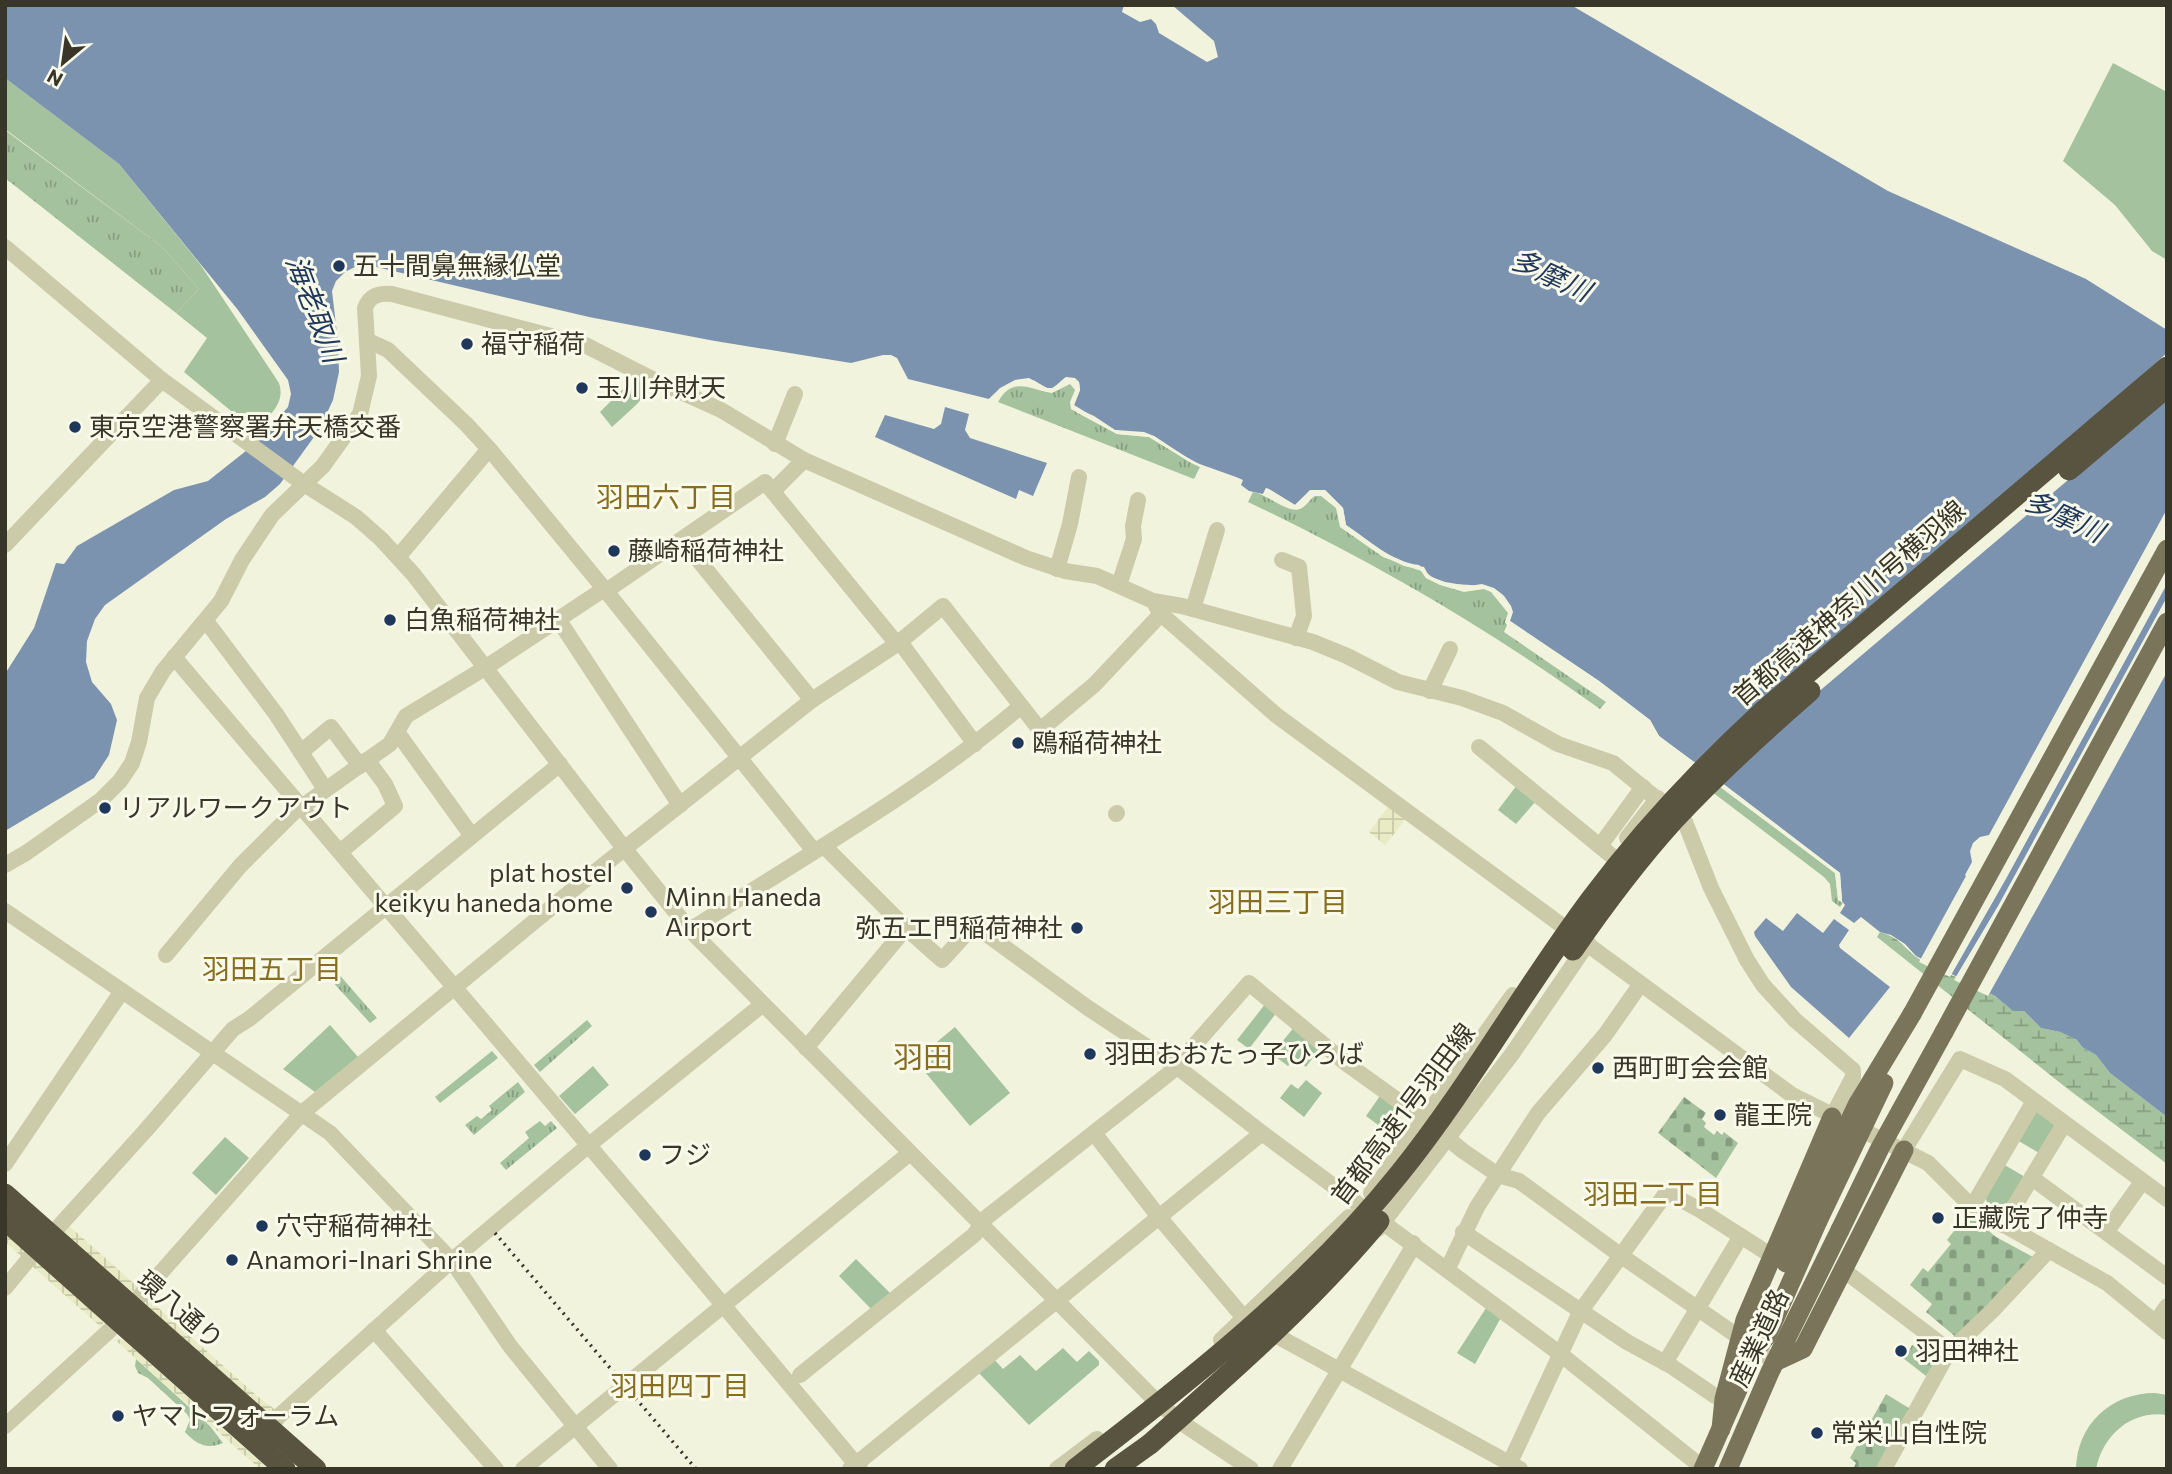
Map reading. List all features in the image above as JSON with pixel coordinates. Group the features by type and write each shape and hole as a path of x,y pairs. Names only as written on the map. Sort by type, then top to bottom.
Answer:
{"highway":[{"name":"首都高速神奈川1号横羽線","path":"1595,907 1661,812 1724,747 2167,367"},
{"name":"首都高速神奈川1号横羽線","path":"1595,907 1672,822 1744,750 1829,674 2167,387"},
{"name":"首都高速1号羽田線","path":"1075,1469 1133,1425 1263,1316 1362,1220 1595,907"},
{"name":"首都高速1号羽田線","path":"1118,1469 1150,1444 1285,1319 1371,1230 1413,1180 1595,907"},
{"name":"環八通り","path":"5,1194 45,1242 125,1313 285,1469"},
{"name":"環八通り","path":"5,1220 45,1242"},
{"name":"環八通り","path":"125,1313 270,1427 316,1469"},
{"path":"1083,1469 1133,1425"}],"main road":[{"name":"産業道路","path":"1703,1469 1756,1349 1767,1336 1811,1219 1902,1045 1912,1014 2167,549"},
{"name":"産業道路","path":"1728,1469 1775,1362 1880,1148 2167,622"},
{"path":"1721,1429 1724,1399 1739,1338 1832,1117"},
{"path":"1775,1362 1803,1349 1904,1150"}],"street":[{"path":"5,247 162,380 302,482 356,517 398,557 690,930 1153,1398 1182,1423 1251,1469"},
{"path":"5,865 101,800 120,781 139,742 147,698 174,657 221,601 272,515 302,482 331,456 360,414 368,381 368,343 364,318 367,303 377,295 391,294 585,345 721,410 804,460 994,544 1057,569 1097,576 1119,585 1157,607 1276,715 1791,1095 1928,1163 1972,1207 2164,1317"},
{"path":"368,343 388,350 489,449 739,758 819,848 942,960 974,925 1088,1008 1176,1066 1262,1133 1448,1268 1703,1469"},
{"path":"5,544 162,380"},
{"path":"775,444 795,394"},
{"path":"398,557 489,449"},
{"path":"774,490 804,460"},
{"path":"1057,569 1070,524 1079,477"},
{"path":"166,955 240,866 301,805 390,744 406,716 682,540 765,482 899,643 975,744"},
{"path":"1119,585 1134,539 1133,526 1138,500"},
{"path":"1193,609 1217,530"},
{"path":"682,540 812,700"},
{"path":"1282,560 1299,567 1304,617 1296,638"},
{"path":"5,1426 125,1313 302,1114 454,987 812,700 899,643 943,606 1040,730 1094,685 1157,607"},
{"path":"1157,607 1193,609 1296,638 1347,656 1398,682 1462,698 1503,713 1558,744 1613,763 1684,821 1746,960 1763,985 1795,1020 1853,1070 1853,1077 1832,1117"},
{"path":"558,619 680,805"},
{"path":"206,621 263,696 326,789"},
{"path":"1430,691 1450,649"},
{"path":"174,657 521,1069 589,1145 855,1467 1262,1133"},
{"path":"690,930 914,788 975,744 1021,706"},
{"path":"301,752 331,727 385,785 395,806 340,852"},
{"path":"397,732 472,836"},
{"path":"1479,747 1613,857"},
{"path":"5,1288 233,1029 249,1019 560,764"},
{"path":"1600,846 1643,787"},
{"path":"1057,1469 1153,1398 1244,1318 1362,1205 1485,1032 1658,798"},
{"path":"1129,1469 1182,1423 1274,1335 1385,1222 1512,1054 1587,944 1684,821"},
{"path":"5,911 330,1133 452,1261 510,1346 610,1469"},
{"path":"806,1048 906,928"},
{"path":"800,1375 974,1234 980,1223 1176,1066 1249,983 1347,1064 1497,1175 1519,1181 1696,1309 1775,1362"},
{"path":"1448,1268 1476,1207 1538,1113 1605,1035 1640,985"},
{"path":"5,1164 122,990"},
{"path":"268,1453 264,1441 270,1427 374,1330 589,1145 763,1004"},
{"path":"1904,1150 1960,1059 2005,1079 2167,1199"},
{"path":"1972,1207 2034,1101"},
{"path":"2003,1225 2064,1124"},
{"path":"1094,1133 1159,1217 1244,1318 1512,1467 1559,1353 1580,1312 1667,1192 1772,1256"},
{"path":"523,1469 910,1153"},
{"path":"2032,1178 2167,1278"},
{"path":"2107,1231 2142,1182"},
{"path":"1463,1232 1580,1312 1724,1399"},
{"path":"1665,1363 1741,1236"},
{"path":"1280,1469 1411,1251 1413,1243"},
{"path":"1884,1469 1950,1351 2049,1250"},
{"path":"1842,1269 1950,1351"},
{"path":"374,1330 496,1469"}],"green space":[{"path":"2113,63 2167,92 2167,260 2152,251 2115,205 2063,161"},
{"path":"5,78 119,164 200,264 279,383 281,391 278,404 254,430 184,372 207,338 176,313 199,289 161,246 5,129"},
{"path":"5,130 161,246 199,289 176,313 5,178"},
{"path":"636,376 654,385 612,427 600,412"},
{"path":"1070,384 1075,390 1070,402 1071,409 1117,434 1149,437 1200,467 1194,479 998,402 1016,386 1052,393"},
{"path":"1253,492 1297,510 1315,496 1321,496 1336,508 1340,527 1383,557 1421,571 1426,578 1440,585 1464,592 1484,589 1491,592 1508,613 1504,632 1606,702 1600,709 1516,651 1385,572 1248,502"},
{"path":"1708,778 1835,873 1838,900 1843,903 1840,907 1832,901 1830,884 1824,877 1703,785"},
{"path":"1517,785 1536,801 1516,824 1498,810"},
{"path":"1880,932 1897,940 1925,963 1987,991 2011,1009 2024,1011 2041,1028 2060,1032 2077,1040 2082,1047 2096,1055 2110,1073 2167,1117 2167,1164 1877,937"},
{"path":"330,964 377,1018 370,1023 330,979 332,976 325,968"},
{"path":"1266,1003 1277,1012 1249,1049 1237,1040"},
{"path":"587,1020 592,1026 540,1072 534,1065"},
{"path":"330,1025 358,1057 315,1092 283,1069"},
{"path":"1296,1025 1321,1047 1306,1067 1295,1057 1288,1066 1272,1054"},
{"path":"955,1027 1010,1093 970,1126 915,1060"},
{"path":"492,1051 498,1058 440,1103 435,1097"},
{"path":"593,1066 609,1085 575,1114 559,1096"},
{"path":"1306,1080 1322,1093 1304,1117 1280,1098 1291,1084 1298,1089"},
{"path":"518,1082 525,1092 474,1135 465,1125 477,1116 481,1119 492,1110 489,1106"},
{"path":"1382,1093 1404,1109 1385,1130 1366,1116"},
{"path":"1684,1097 1706,1113 1702,1119 1706,1123 1704,1127 1714,1135 1717,1131 1722,1135 1724,1132 1738,1143 1716,1178 1658,1133"},
{"path":"2039,1111 2054,1122 2054,1132 2009,1208 2001,1211 1987,1202 1984,1193 2031,1113","holes":["2017,1140 2039,1153 2025,1177 2003,1164"]},
{"path":"540,1121 545,1126 551,1121 557,1128 506,1170 500,1163 529,1138 525,1132"},
{"path":"225,1137 249,1158 216,1195 192,1173"},
{"path":"1964,1210 1996,1237 2035,1258 1957,1338 1926,1312 1932,1304 1910,1285 1923,1268 1928,1272 1951,1244 1947,1240 1954,1231 1951,1227"},
{"path":"856,1259 893,1296 874,1312 839,1276"},
{"path":"1488,1305 1503,1314 1475,1364 1457,1353"},
{"path":"1927,1343 1942,1350 1926,1376 1903,1358 1912,1345 1922,1350"},
{"path":"1063,1348 1077,1362 1089,1351 1099,1361 1099,1365 1029,1425 977,1371 993,1358 1003,1369 1020,1355 1036,1371"},
{"path":"136,1359 210,1426 223,1443 207,1446 189,1436 185,1432 190,1420 187,1414 148,1378 138,1373"},
{"path":"2155,1393 2167,1395 2167,1415 2154,1414 2131,1421 2112,1436 2096,1469 2076,1469 2083,1438 2099,1414 2124,1399"},
{"path":"1886,1394 1912,1410 1880,1469 1853,1469 1856,1463 1850,1458"}],"shaded area":[{"path":"1388,807 1405,820 1385,845 1369,832"},
{"path":"67,1224 139,1288 130,1291 65,1234 64,1227"},
{"path":"5,1231 103,1320 103,1329 5,1242"},
{"path":"144,1295 277,1411 267,1413 146,1305"},
{"path":"114,1339 126,1340 268,1469 260,1469"}],"water":[{"path":"5,5 1124,5 1122,12 1140,22 1151,19 1159,33 1207,62 1218,57 1214,41 1172,5 1571,5 1888,191 2086,279 2167,330 2167,1117 2110,1073 2096,1055 2082,1047 2077,1040 2060,1032 2041,1028 2024,1011 2013,1011 1995,996 1916,956 1905,944 1880,932 1861,917 1854,923 1840,913 1845,905 1842,901 1840,873 1659,736 1650,720 1599,681 1510,621 1509,607 1498,591 1442,582 1419,565 1390,555 1346,525 1343,508 1325,490 1311,490 1295,505 1266,488 1263,494 1249,491 1241,485 1243,480 1194,462 1154,436 1115,430 1074,405 1080,390 1079,382 1066,377 1052,388 1032,380 1021,379 1003,387 989,399 908,379 897,358 891,355 851,363 715,341 589,317 372,266 357,266 347,271 339,262 335,266 345,272 336,281 332,291 339,372 333,400 319,430 280,484 265,497 226,519 105,605 95,619 87,641 86,662 92,682 111,704 117,720 109,755 94,778 5,831 5,674 34,628 56,563 64,564 77,546 174,490 208,481 256,443 288,407 291,394 288,380 238,310 119,164 5,78"},
{"path":"945,407 969,414 965,430 970,438 1047,463 1033,496 1019,490 1016,499 875,437 885,415 934,429 941,424"},
{"path":"1797,913 1823,933 1834,919 1849,930 1839,945 1840,948 1890,987 1849,1038 1791,987 1755,936 1754,932 1766,918 1783,931"}],"pier":[{"path":"2167,353 2167,396 1803,705 1721,782 1840,873 1842,901 1838,898 1835,873 1657,739 1647,722 1508,623 1509,612 1497,594 1482,588 1444,586 1426,578 1421,570 1404,566 1383,556 1343,528 1339,509 1323,493 1313,493 1301,507 1295,509 1286,506 1268,492 1266,496 1263,494 1266,488 1295,505 1310,490 1325,490 1343,508 1346,525 1385,553 1409,564 1424,567 1429,576 1445,582 1469,586 1482,584 1494,588 1511,606 1513,612 1510,621 1599,681 1650,720 1659,736 1697,764"},
{"path":"1066,377 1075,378 1079,382 1080,390 1074,405 1078,409 1115,430 1144,432 1154,436 1201,465 1200,467 1149,437 1117,434 1076,412 1071,406 1076,389 1073,381 1067,381 1053,391 1046,391 1023,381 1010,386 992,400 989,399 1000,388 1015,380 1029,378 1047,388 1053,388"},
{"path":"2167,509 2167,584 2007,877 1950,977 1919,962 1966,876 1972,862 1970,851 1973,843 1980,837 1989,835"},
{"path":"2167,597 2167,672 2060,867 1988,996 1954,980 1998,906"}],"railway":[{"path":"495,1233 696,1469"}],"place":[{"name":"五十間鼻無縁仏堂","path":"339,266"},
{"name":"福守稲荷","path":"467,344"},
{"name":"玉川弁財天","path":"582,388"},
{"name":"東京空港警察署弁天橋交番","path":"75,427"},
{"name":"藤崎稲荷神社","path":"614,551"},
{"name":"白魚稲荷神社","path":"390,620"},
{"name":"鴎稲荷神社","path":"1018,743"},
{"name":"リアルワークアウト","path":"105,808"},
{"name":"plat hostel keikyu haneda home","path":"627,888"},
{"name":"Minn Haneda Airport","path":"651,912"},
{"name":"弥五エ門稲荷神社","path":"1077,928"},
{"name":"羽田おおたっ子ひろば","path":"1090,1054"},
{"name":"西町町会会館","path":"1598,1068"},
{"name":"龍王院","path":"1720,1115"},
{"name":"フジ","path":"645,1155"},
{"name":"正藏院了仲寺","path":"1938,1218"},
{"name":"穴守稲荷神社","path":"262,1226"},
{"name":"Anamori-Inari Shrine","path":"232,1260"},
{"name":"羽田神社","path":"1901,1351"},
{"name":"ヤマトフォーラム","path":"118,1416"},
{"name":"常栄山自性院","path":"1817,1433"}],"district":[{"name":"羽田六丁目","path":"666,497"},
{"name":"羽田三丁目","path":"1278,902"},
{"name":"羽田五丁目","path":"272,969"},
{"name":"羽田","path":"923,1058"},
{"name":"羽田二丁目","path":"1653,1194"},
{"name":"羽田四丁目","path":"680,1386"}],"water label":[{"name":"多摩川","path":"1551,275"},
{"name":"海老取川","path":"315,309"},
{"name":"多摩川","path":"2064,516"}]}
